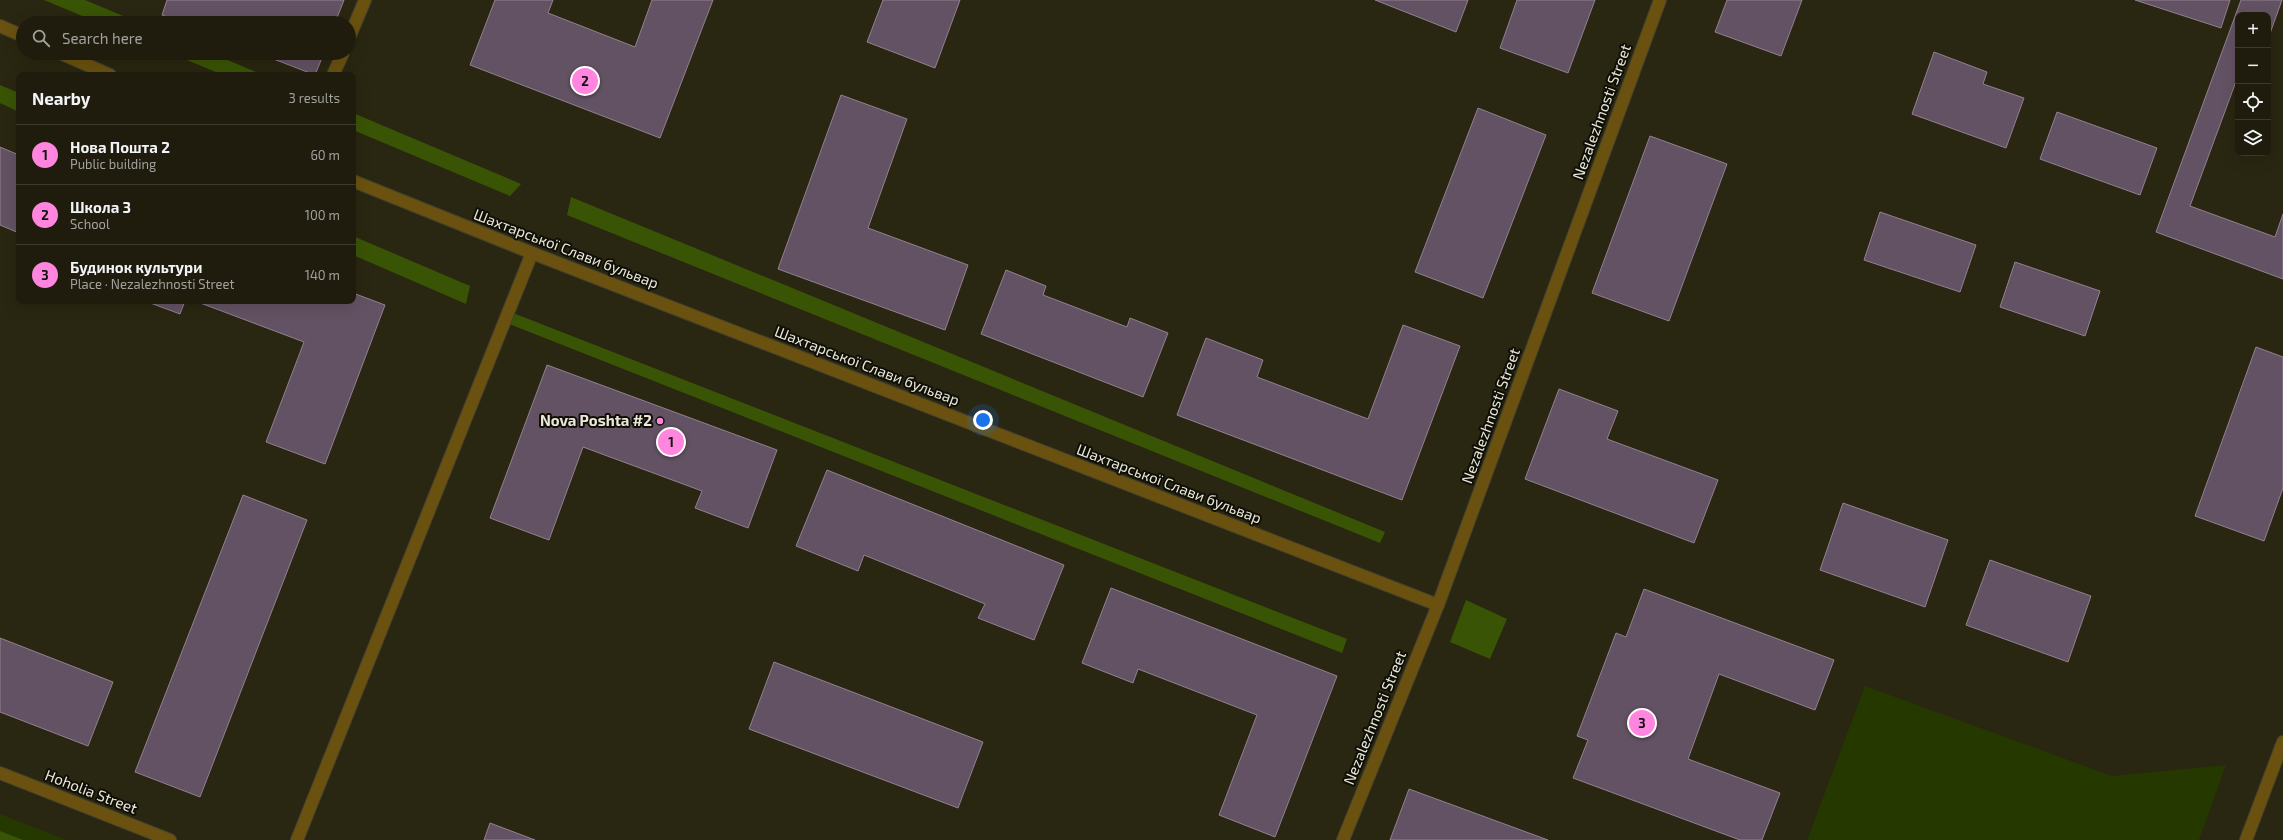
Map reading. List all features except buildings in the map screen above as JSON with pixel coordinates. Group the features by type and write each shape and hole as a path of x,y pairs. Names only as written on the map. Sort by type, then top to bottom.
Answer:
{"street":[{"path":"356,21 365,0"},
{"name":"Nezalezhnosti Street","path":"1343,840 1438,605 1660,0"},
{"path":"0,26 16,33"},
{"path":"76,60 103,72"},
{"path":"334,72 340,60"},
{"name":"Шахтарської Слави бульвар","path":"356,182 532,253 1438,605"},
{"path":"297,840 532,253"},
{"path":"2246,840 2283,742"},
{"name":"Hoholia Street","path":"0,773 170,840"}],"green space":[{"path":"44,0 85,0 123,16 82,16"},
{"path":"187,60 228,60 256,72 216,72"},
{"path":"0,85 16,92 16,111 0,103"},
{"path":"356,114 521,184 510,196 356,131"},
{"path":"571,197 1385,532 1380,543 567,215"},
{"path":"356,237 470,286 466,304 356,256"},
{"path":"513,313 1347,639 1342,653 507,323"},
{"path":"1466,600 1507,619 1490,659 1450,642"},
{"path":"1865,686 2112,776 2226,765 2199,840 1807,840"},
{"path":"0,814 66,840 0,840"},
{"path":"0,831 23,840 0,840"}],"place":[{"name":"Школа 3","path":"585,81"},
{"name":"Nova Poshta #2","path":"660,421"},
{"name":"Нова Пошта 2","path":"671,442"},
{"name":"Будинок культури","path":"1642,723"}]}
